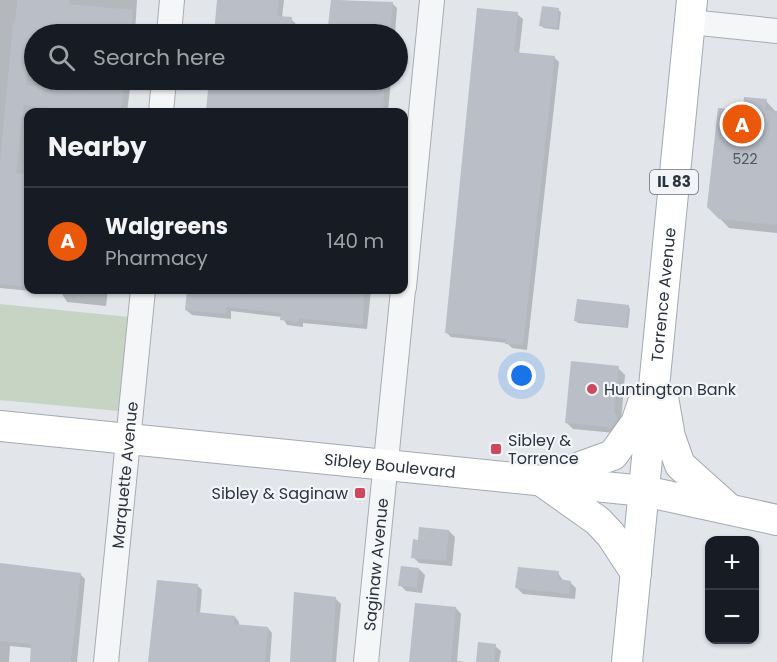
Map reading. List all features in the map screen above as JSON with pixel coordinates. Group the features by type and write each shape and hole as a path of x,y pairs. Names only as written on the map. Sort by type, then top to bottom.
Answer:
{"main road":[{"name":"Torrence Avenue","path":"627,662 691,11"},
{"path":"540,481 613,455 636,423 657,364"},
{"path":"657,364 670,437 680,465 730,510"},
{"name":"Sibley Boulevard","path":"0,426 644,491 777,520"},
{"path":"540,481 598,521 611,535 636,573"}],"street":[{"path":"170,24 172,0"},
{"name":"Saginaw Avenue","path":"408,238 432,0"},
{"path":"691,11 777,31"},
{"path":"161,108 163,90"},
{"name":"Marquette Avenue","path":"106,662 143,294"},
{"name":"Saginaw Avenue","path":"366,662 402,294"}],"green space":[{"path":"0,304 129,317 118,411 0,400"}],"building":[{"path":"17,0 69,0 69,4 133,10 132,24 24,24 24,90 124,90 122,108 48,108 24,105 16,173 24,174 24,287 0,284 0,162 13,23 15,23"},
{"path":"217,0 279,0 277,16 292,17 291,24 215,24"},
{"path":"331,0 393,2 391,24 328,24"},
{"path":"542,6 559,8 557,28 539,26"},
{"path":"477,8 518,12 514,52 555,56 523,345 505,344 506,339 445,333"},
{"path":"208,90 384,90 383,108 206,108"},
{"path":"744,97 767,99 765,110 777,111 777,225 719,219 707,207 718,108 743,110"},
{"path":"187,294 364,294 363,325 298,318 298,322 280,320 281,313 227,307 226,314 185,310"},
{"path":"577,299 629,305 626,327 574,321"},
{"name":"Huntington Bank","path":"571,361 619,366 614,412 618,418 610,430 607,427 565,423"},
{"path":"419,527 449,530 446,561 411,558 413,539 418,540"},
{"path":"0,563 81,573 71,662 30,662 31,644 0,641"},
{"path":"401,566 419,568 417,588 398,586"},
{"path":"518,567 559,571 558,579 571,581 569,594 515,588"},
{"path":"157,580 198,584 196,612 235,616 234,624 268,627 265,662 148,662"},
{"path":"294,592 336,597 332,662 290,662"},
{"path":"415,603 456,607 451,662 409,662"},
{"path":"478,642 496,644 494,662 476,662"}],"place":[{"name":"Walgreens","path":"742,124"},
{"name":"Huntington Bank","path":"592,389"},
{"name":"Sibley & Torrence","path":"496,449"},
{"name":"Sibley & Saginaw","path":"360,493"}]}
